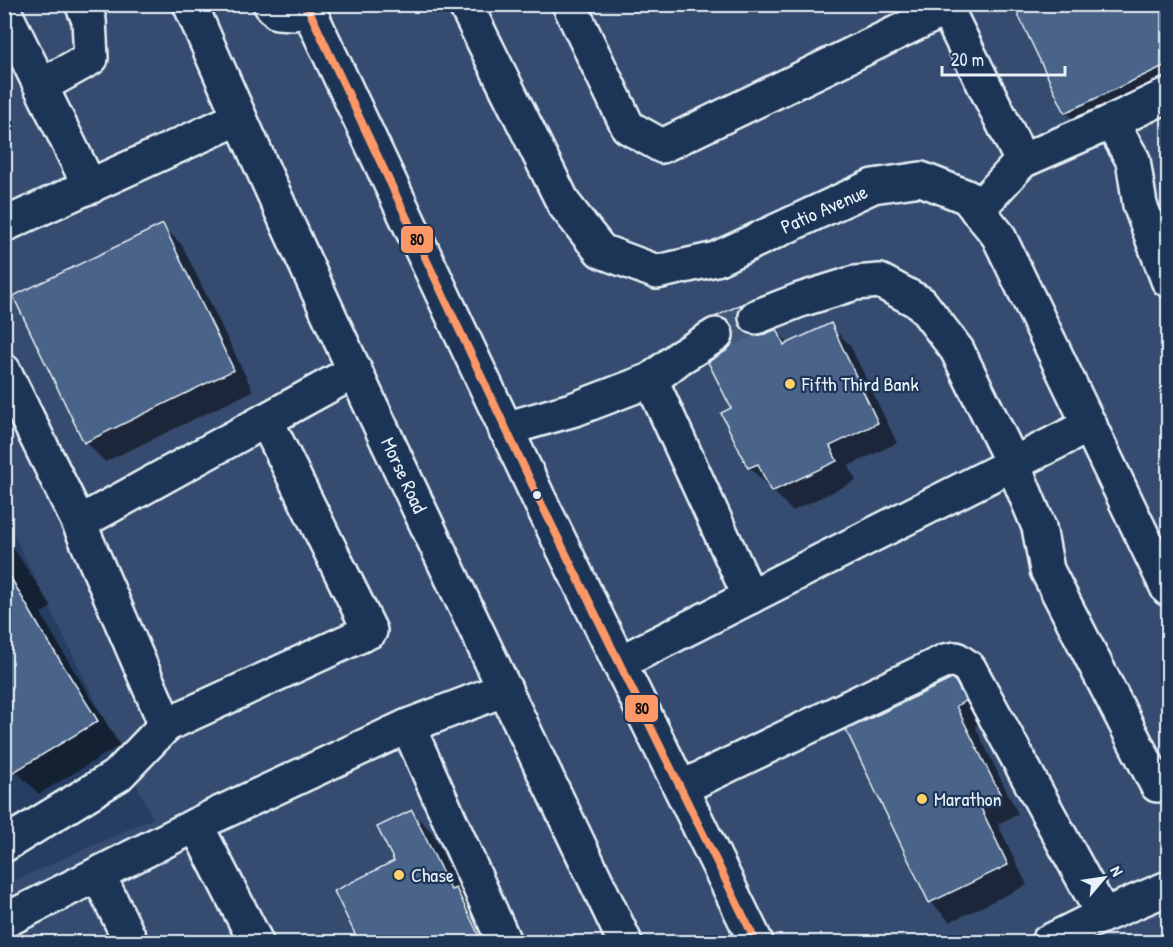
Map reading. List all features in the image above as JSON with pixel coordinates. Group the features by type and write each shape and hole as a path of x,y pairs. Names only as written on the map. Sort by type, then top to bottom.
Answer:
{"main road":[{"path":"41,86 91,58 89,20 82,4"},
{"name":"Morse Road","path":"190,4 239,118 355,371 625,942"},
{"path":"270,4 277,12 293,13 312,6 538,500 756,942"},
{"name":"Patio Avenue","path":"465,4 564,204 601,251 657,272 716,259 873,186 921,179 967,197 998,235 1090,425 1161,557 1168,589"},
{"path":"569,4 628,127 662,146 945,7 1022,161"},
{"path":"4,11 90,187"},
{"path":"977,210 1022,161 1168,95"},
{"path":"4,225 239,118"},
{"path":"1111,122 1133,160 1140,205 1168,280"},
{"path":"756,317 855,283 880,281 921,303 957,350 1013,464 1039,527 1047,570 1157,785"},
{"path":"506,429 575,409 651,380 679,358 716,335"},
{"path":"4,370 79,524 166,726"},
{"path":"79,524 355,371"},
{"path":"651,380 750,597"},
{"path":"4,845 118,775 166,726 369,631 266,420"},
{"path":"619,663 1090,425"},
{"path":"681,788 945,661 956,659 969,668 1103,915"},
{"path":"4,921 196,825 408,726 505,689"},
{"path":"408,726 504,942"},
{"path":"196,825 256,942"},
{"path":"98,874 131,942"},
{"path":"1048,942 1103,915 1168,888"}],"shaded area":[{"path":"5,5 1168,5 1168,942 5,942 5,885 153,818 5,517"}],"building":[{"path":"1013,4 1168,4 1168,64 1065,113"},
{"path":"163,224 234,370 84,443 13,296"},
{"name":"Fifth Third Bank","path":"744,303 737,315 738,323 744,331 754,336 777,329 784,345 831,323 878,423 830,446 837,461 771,492 758,464 748,468 721,413 731,408 708,362 726,351 735,335 732,325 717,316"},
{"path":"4,566 98,721 4,778"},
{"path":"952,679 966,701 956,706 1000,794 979,804 1008,865 929,903 846,730"},
{"name":"Chase","path":"412,810 451,890 456,888 482,942 359,942 334,891 394,861 377,827"}],"tunnel":[{"path":"716,335 756,317"}],"transit line":[{"name":"80","path":"306,4 539,499 756,942"}],"place":[{"name":"Fifth Third Bank","path":"790,384"},
{"name":"Marathon","path":"922,799"},
{"name":"Chase","path":"399,875"}]}
